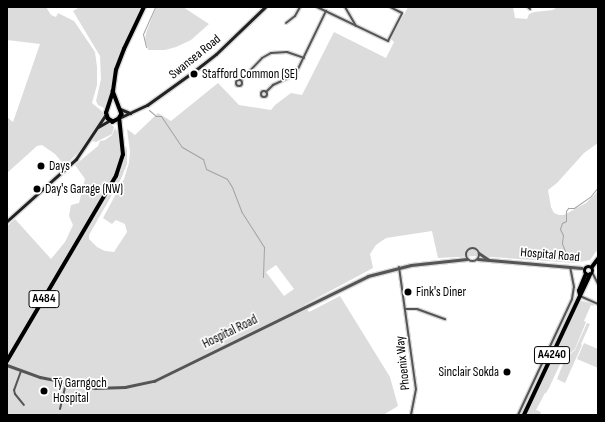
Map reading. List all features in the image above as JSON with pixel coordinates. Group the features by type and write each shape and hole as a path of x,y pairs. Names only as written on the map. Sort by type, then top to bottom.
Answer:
{"main road":[{"name":"A484","path":"106,114 109,108 119,60 144,7"},
{"name":"Swansea Road","path":"120,118 147,105 193,72 216,54 265,7"},
{"name":"A484","path":"7,361 116,176 123,155 123,143 120,130 119,108 113,91"},
{"path":"109,108 112,106 130,113"},
{"path":"7,221 76,160 106,114 120,130"},
{"path":"98,127 120,118"},
{"path":"584,268 590,274 594,270 592,267 598,259"},
{"path":"584,268 592,267"},
{"name":"A4240","path":"524,415 580,296 579,291 590,274"}],"street":[{"path":"286,23 295,16 300,7"},
{"path":"317,7 388,41 402,13 390,7"},
{"path":"345,7 356,26"},
{"path":"266,92 274,85 296,73 326,11"},
{"path":"241,80 262,58 271,53 287,52 304,58"},
{"path":"458,259 466,252 472,248 476,249 479,253 478,259 472,262 467,259 466,252"},
{"name":"Hospital Road","path":"479,253 488,259"},
{"name":"Hospital Road","path":"7,365 21,371 95,388 124,387 154,381 368,276 399,268 467,259"},
{"name":"Hospital Road","path":"478,259 584,268"},
{"path":"518,415 572,298 574,287 570,267"},
{"name":"Phoenix Way","path":"399,268 416,388 410,415"},
{"path":"590,274 598,284"},
{"path":"580,296 598,304"},
{"path":"405,309 417,309 445,319"},
{"path":"21,371 14,390 15,394 24,405"},
{"path":"60,409 66,382"}],"shaded area":[{"path":"7,7 46,7 51,15 56,17 58,13 74,21 95,52 97,85 92,103 103,112 103,116 83,147 65,166 55,154 42,145 37,146 7,173 7,117 13,122 40,44 7,40"},
{"path":"80,7 141,7 115,64 108,102 104,108 98,105 96,101 101,79 100,56 73,11"},
{"path":"156,7 183,7 209,24 191,40 176,47 165,50 148,50 145,40 146,33"},
{"path":"408,7 513,7 515,18 527,19 529,14 534,12 553,10 557,7 598,7 598,143 584,153 557,183 548,190 551,207 554,213 559,215 564,215 586,203 598,191 598,249 590,260 575,263 478,256 438,258 432,231 386,238 376,245 370,254 373,268 304,305 309,312 340,296 390,377 398,406 383,415 7,415 7,226 15,219 51,259 65,242 73,225 69,216 71,205 79,203 85,179 75,165 98,146 100,141 105,140 112,135 115,128 119,135 121,156 116,172 62,265 67,265 113,188 123,165 127,146 127,164 121,179 89,235 89,239 97,247 105,251 114,252 127,232 125,224 116,220 112,224 103,218 124,179 129,163 130,152 127,129 135,135 158,113 171,121 218,83 239,105 271,110 275,105 291,93 302,95 334,32 386,58 394,42 391,39","holes":["276,265 294,289 284,296 266,272"]},
{"path":"109,123 114,127 112,134 96,142 92,141 97,131"},
{"path":"582,301 594,304 593,306 591,305 584,321 586,322 575,349 565,358 561,351 557,349 579,303"},
{"path":"587,323 590,324 565,383 557,379 565,359 575,350"},
{"path":"584,343 598,349 598,368 577,359"},
{"path":"555,353 561,355 562,360 549,388 536,410 541,412 540,415 526,415"}],"waterway":[{"path":"146,47 143,34 155,7"},
{"path":"149,110 156,116 161,116 182,147 203,159 206,169 227,179 232,187 241,211 264,247 263,277"},
{"path":"568,259 562,243 563,235 560,229 562,223 566,221 566,211 568,208 574,208 590,197 598,187"}],"place":[{"name":"Stafford Common (SE)","path":"194,74"},
{"name":"Days","path":"41,166"},
{"name":"Day's Garage (NW)","path":"37,189"},
{"name":"Fink's Diner","path":"408,292"},
{"name":"Sinclair Sokda","path":"507,372"},
{"name":"Tŷ Garngoch Hospital","path":"44,391"}]}
